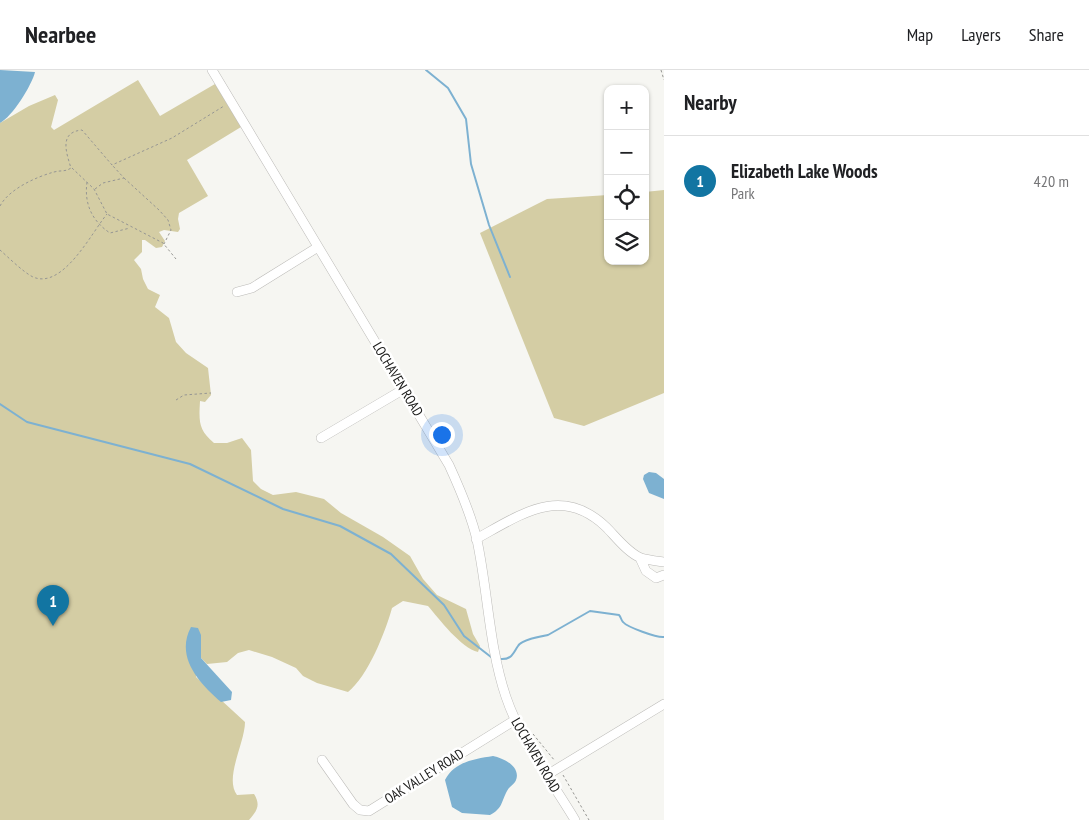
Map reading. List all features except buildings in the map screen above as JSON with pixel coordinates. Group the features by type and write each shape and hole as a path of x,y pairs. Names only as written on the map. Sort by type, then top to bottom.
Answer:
{"street":[{"name":"LOCHAVEN ROAD","path":"212,70 449,465 471,518 496,659 506,697 515,720 575,820"},
{"path":"236,292 252,288 318,247"},
{"path":"321,438 404,389"},
{"path":"476,539 527,511 550,506 569,508 591,515 640,558 646,571 656,578 664,575"},
{"path":"640,558 664,562"},
{"path":"547,775 664,704"},
{"name":"OAK VALLEY ROAD","path":"322,760 353,804 360,810 369,810 515,720"}],"path":[{"path":"660,70 664,80"},
{"path":"112,165 172,138 232,102"},
{"path":"164,244 171,230 168,220 124,178 82,130 75,130 68,136 65,148 72,168 94,189 107,214 164,244 176,259"},
{"path":"0,206 16,190 30,182 55,172 65,172 72,168"},
{"path":"94,189 103,183 124,178"},
{"path":"87,182 88,208 99,224 110,234 132,227"},
{"path":"0,250 32,276 42,279 53,278 86,248 99,224 107,214"},
{"path":"176,400 184,395 211,393"},
{"path":"533,734 559,768 590,820"}],"shaded area":[{"path":"138,80 160,116 215,84 241,127 187,160 208,196 179,213 180,229 178,232 164,230 159,232 165,241 162,247 156,248 142,240 142,252 134,260 141,269 148,289 160,295 155,307 169,318 176,342 186,353 208,368 211,395 205,402 200,401 200,420 205,434 214,443 227,443 242,438 251,450 253,481 261,489 273,495 296,492 324,499 341,513 383,537 410,556 423,579 437,595 466,609 473,634 480,646 478,652 465,645 428,606 403,601 392,608 369,665 348,692 317,683 303,676 296,668 272,657 249,650 238,653 227,662 207,664 201,658 201,635 196,677 245,722 233,779 237,795 254,794 256,798 258,805 249,820 0,820 0,123 29,106 55,95 58,100 51,127 54,130"},
{"path":"664,190 664,393 584,426 554,418 480,233 547,199 604,195 604,265 649,265 649,192"}],"water":[{"path":"0,70 35,72 21,100 5,120 0,123"},
{"path":"649,472 656,473 664,479 664,499 649,493 643,479 644,475"},
{"path":"191,627 198,628 201,635 201,658 232,692 231,700 221,702 192,669 186,649"},
{"path":"493,756 511,764 517,777 500,807 490,815 462,813 452,807 445,780 449,774 465,762"}],"waterway":[{"path":"426,70 448,88 466,119 471,164 489,225 510,277"},
{"path":"0,404 27,422 190,464 283,509 340,526 391,554 444,605 464,636 491,657"},
{"path":"500,659 510,657 523,642 548,635 590,611 619,615 623,622 630,627 664,637"}],"place":[{"name":"Elizabeth Lake Woods","path":"53,626"}]}
